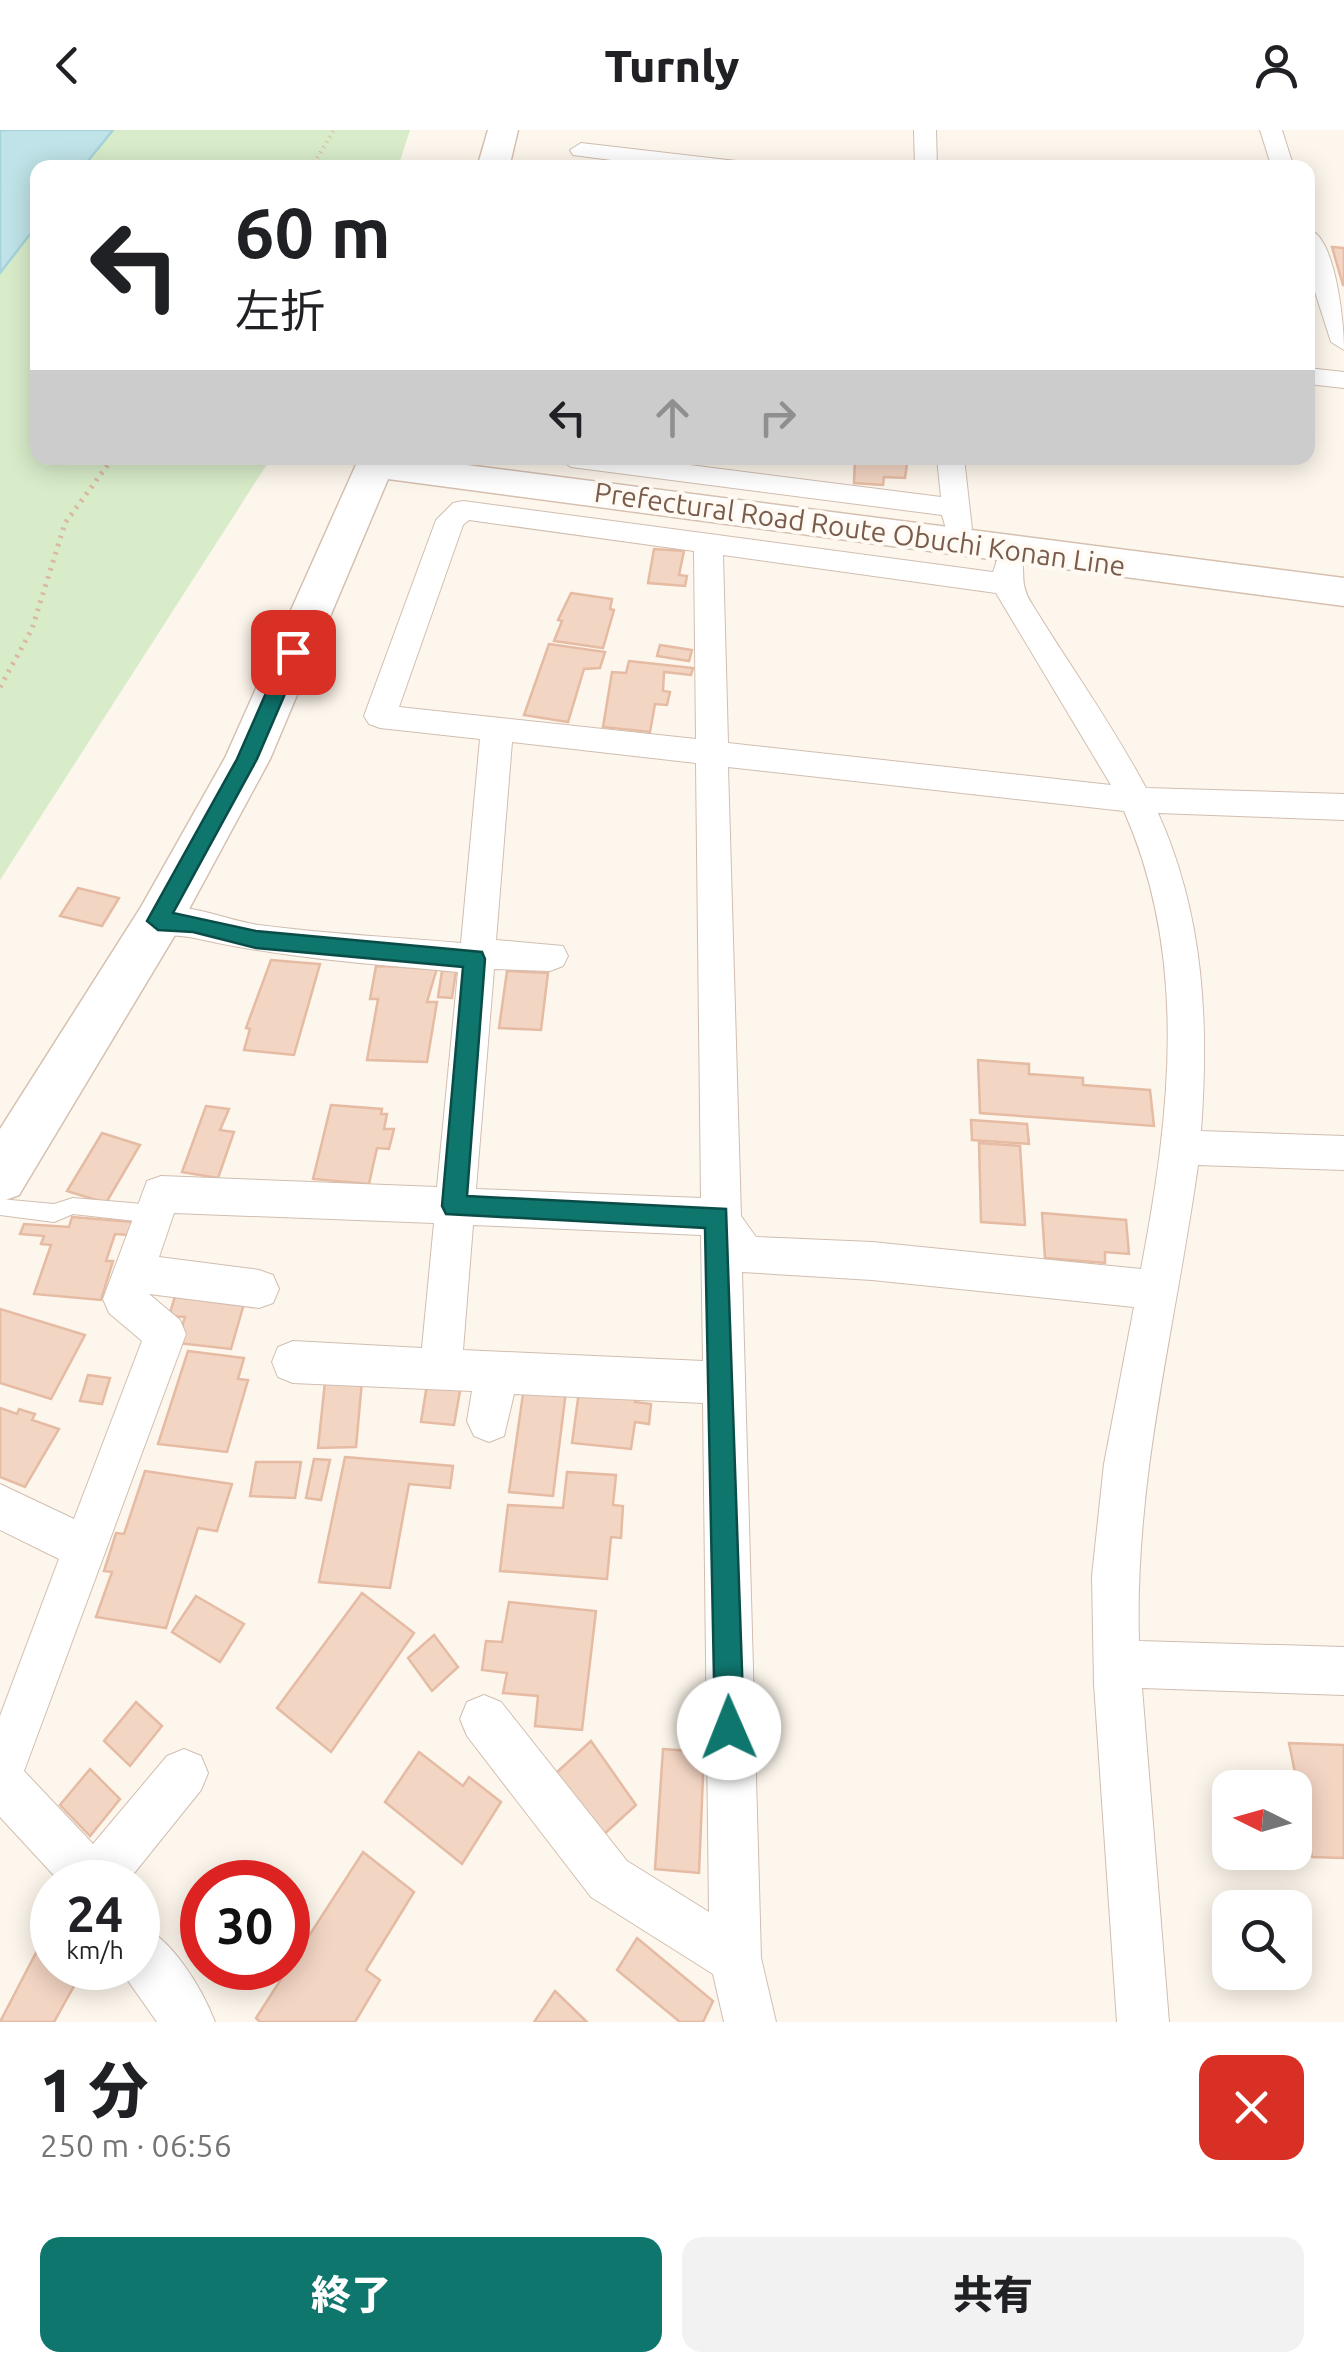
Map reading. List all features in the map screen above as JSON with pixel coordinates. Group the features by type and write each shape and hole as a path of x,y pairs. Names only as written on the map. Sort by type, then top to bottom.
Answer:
{"main road":[{"path":"496,160 503,130"},
{"path":"0,1178 158,921 247,759 375,465"},
{"name":"Prefectural Road Route Obuchi Konan Line","path":"414,465 957,524 1008,566 1344,592"}],"street":[{"path":"925,130 926,160"},
{"path":"1271,130 1281,160"},
{"path":"579,149 670,160"},
{"path":"1315,257 1344,342"},
{"path":"1315,377 1344,380"},
{"path":"612,465 957,524 952,465"},
{"path":"1143,2022 1118,1664 1117,1541 1178,1146 1190,1016 1176,914 1138,800 1008,566 708,545 464,510 450,520 380,716 712,756 1138,800 1344,807"},
{"path":"708,545 717,1217 734,1958 750,2022"},
{"path":"441,1366 497,731"},
{"path":"158,921 193,924 256,939 475,956 550,956"},
{"path":"1178,1146 1344,1153"},
{"path":"0,1762 12,1748 165,1334 124,1299 161,1194 717,1217"},
{"path":"717,1217 746,1255 872,1262 1156,1290"},
{"path":"133,1273 259,1289"},
{"path":"293,1362 441,1366 722,1383"},
{"path":"489,1421 496,1369"},
{"path":"0,1506 85,1548"},
{"path":"1118,1664 1344,1671"},
{"path":"484,1719 608,1879 734,1958"},
{"path":"112,1860 184,1773"},
{"path":"0,1780 74,1860"},
{"path":"160,1981 189,2022"}],"lane":[{"path":"0,1207 54,1213 73,1206 154,1214"}],"path":[{"path":"316,160 334,130"},
{"path":"0,687 32,629 65,522 108,465"}],"green space":[{"path":"113,130 410,130 400,160 89,160"},
{"path":"30,234 30,465 267,465 0,880 0,273"}],"water":[{"path":"0,130 113,130 89,160 30,160 30,234 0,273"}],"building":[{"path":"1332,247 1344,248 1344,285 1343,285"},
{"path":"855,465 907,465 905,478 884,477 883,485 854,483"},
{"path":"654,549 684,551 679,575 687,576 685,586 648,583"},
{"path":"571,593 612,599 610,609 614,610 603,648 554,641 562,621 558,620"},
{"path":"549,644 605,652 600,668 584,669 568,722 524,715"},
{"path":"660,645 692,650 689,661 657,656"},
{"path":"629,661 693,668 691,675 664,672 663,691 670,692 667,705 655,704 650,732 603,727 612,672 626,673"},
{"path":"78,888 119,898 102,926 60,916"},
{"path":"271,960 320,964 294,1055 244,1050 250,1029 246,1028"},
{"path":"376,966 437,968 427,1002 437,1002 427,1062 367,1060 378,999 370,999"},
{"path":"442,971 456,971 452,998 438,997"},
{"path":"507,971 548,973 541,1030 499,1028"},
{"path":"978,1060 1029,1064 1029,1074 1083,1078 1083,1085 1150,1090 1154,1126 980,1113"},
{"path":"331,1105 382,1109 381,1114 387,1114 384,1129 394,1129 389,1149 377,1148 369,1184 313,1179"},
{"path":"206,1106 229,1109 220,1130 234,1132 218,1178 182,1172"},
{"path":"971,1120 1027,1124 1029,1144 972,1140"},
{"path":"102,1133 140,1145 106,1203 67,1191"},
{"path":"979,1143 1020,1146 1025,1225 981,1222"},
{"path":"1042,1213 1126,1220 1129,1254 1105,1252 1105,1263 1045,1258"},
{"path":"72,1217 133,1222 129,1235 115,1234 106,1261 113,1261 101,1300 34,1294 51,1245 41,1244 44,1236 20,1234 24,1224 69,1227"},
{"path":"176,1293 245,1300 231,1349 177,1343 185,1317 169,1316"},
{"path":"0,1309 85,1335 51,1399 0,1383"},
{"path":"188,1351 244,1358 238,1379 248,1380 227,1452 158,1444"},
{"path":"88,1375 110,1378 102,1404 80,1401"},
{"path":"428,1378 462,1380 454,1425 421,1422"},
{"path":"525,1380 567,1383 553,1496 509,1492"},
{"path":"362,1381 356,1447 318,1448 325,1382"},
{"path":"580,1384 637,1389 635,1402 651,1404 649,1424 635,1422 631,1449 572,1443"},
{"path":"0,1408 17,1414 19,1409 35,1414 32,1420 59,1429 25,1487 0,1477"},
{"path":"345,1457 453,1466 450,1488 409,1484 390,1588 319,1582"},
{"path":"314,1459 330,1460 321,1500 306,1498"},
{"path":"256,1462 301,1462 295,1498 250,1496"},
{"path":"145,1471 232,1484 217,1531 198,1528 166,1628 96,1617 112,1572 104,1571 116,1533 124,1534"},
{"path":"567,1472 616,1475 613,1505 623,1506 621,1538 611,1537 607,1579 500,1571 508,1505 563,1508"},
{"path":"362,1593 414,1633 331,1752 277,1708"},
{"path":"196,1596 244,1624 220,1662 172,1632"},
{"path":"509,1602 596,1611 582,1730 535,1726 538,1696 503,1693 507,1673 482,1670 486,1641 502,1642"},
{"path":"434,1635 458,1667 432,1691 408,1658"},
{"path":"136,1702 162,1726 130,1766 104,1741"},
{"path":"591,1741 636,1805 601,1837 556,1773"},
{"path":"1289,1743 1344,1745 1344,1858 1312,1857 1312,1770 1294,1770"},
{"path":"663,1749 704,1752 699,1873 655,1869"},
{"path":"419,1752 463,1786 469,1777 501,1802 462,1864 385,1802"},
{"path":"90,1769 120,1799 90,1836 60,1805"},
{"path":"363,1852 414,1892 366,1970 380,1980 355,2022 260,2022 256,2018 274,1990 310,1990 310,1934"},
{"path":"637,1938 713,2001 703,2022 680,2022 617,1970"},
{"path":"30,1964 30,1990 72,1990 54,2022 0,2022"},
{"path":"555,1991 587,2022 534,2022"}],"route":[{"path":"293,652 247,759 158,921 193,924 256,939 474,959 454,1206 717,1217 729,1728"}]}
